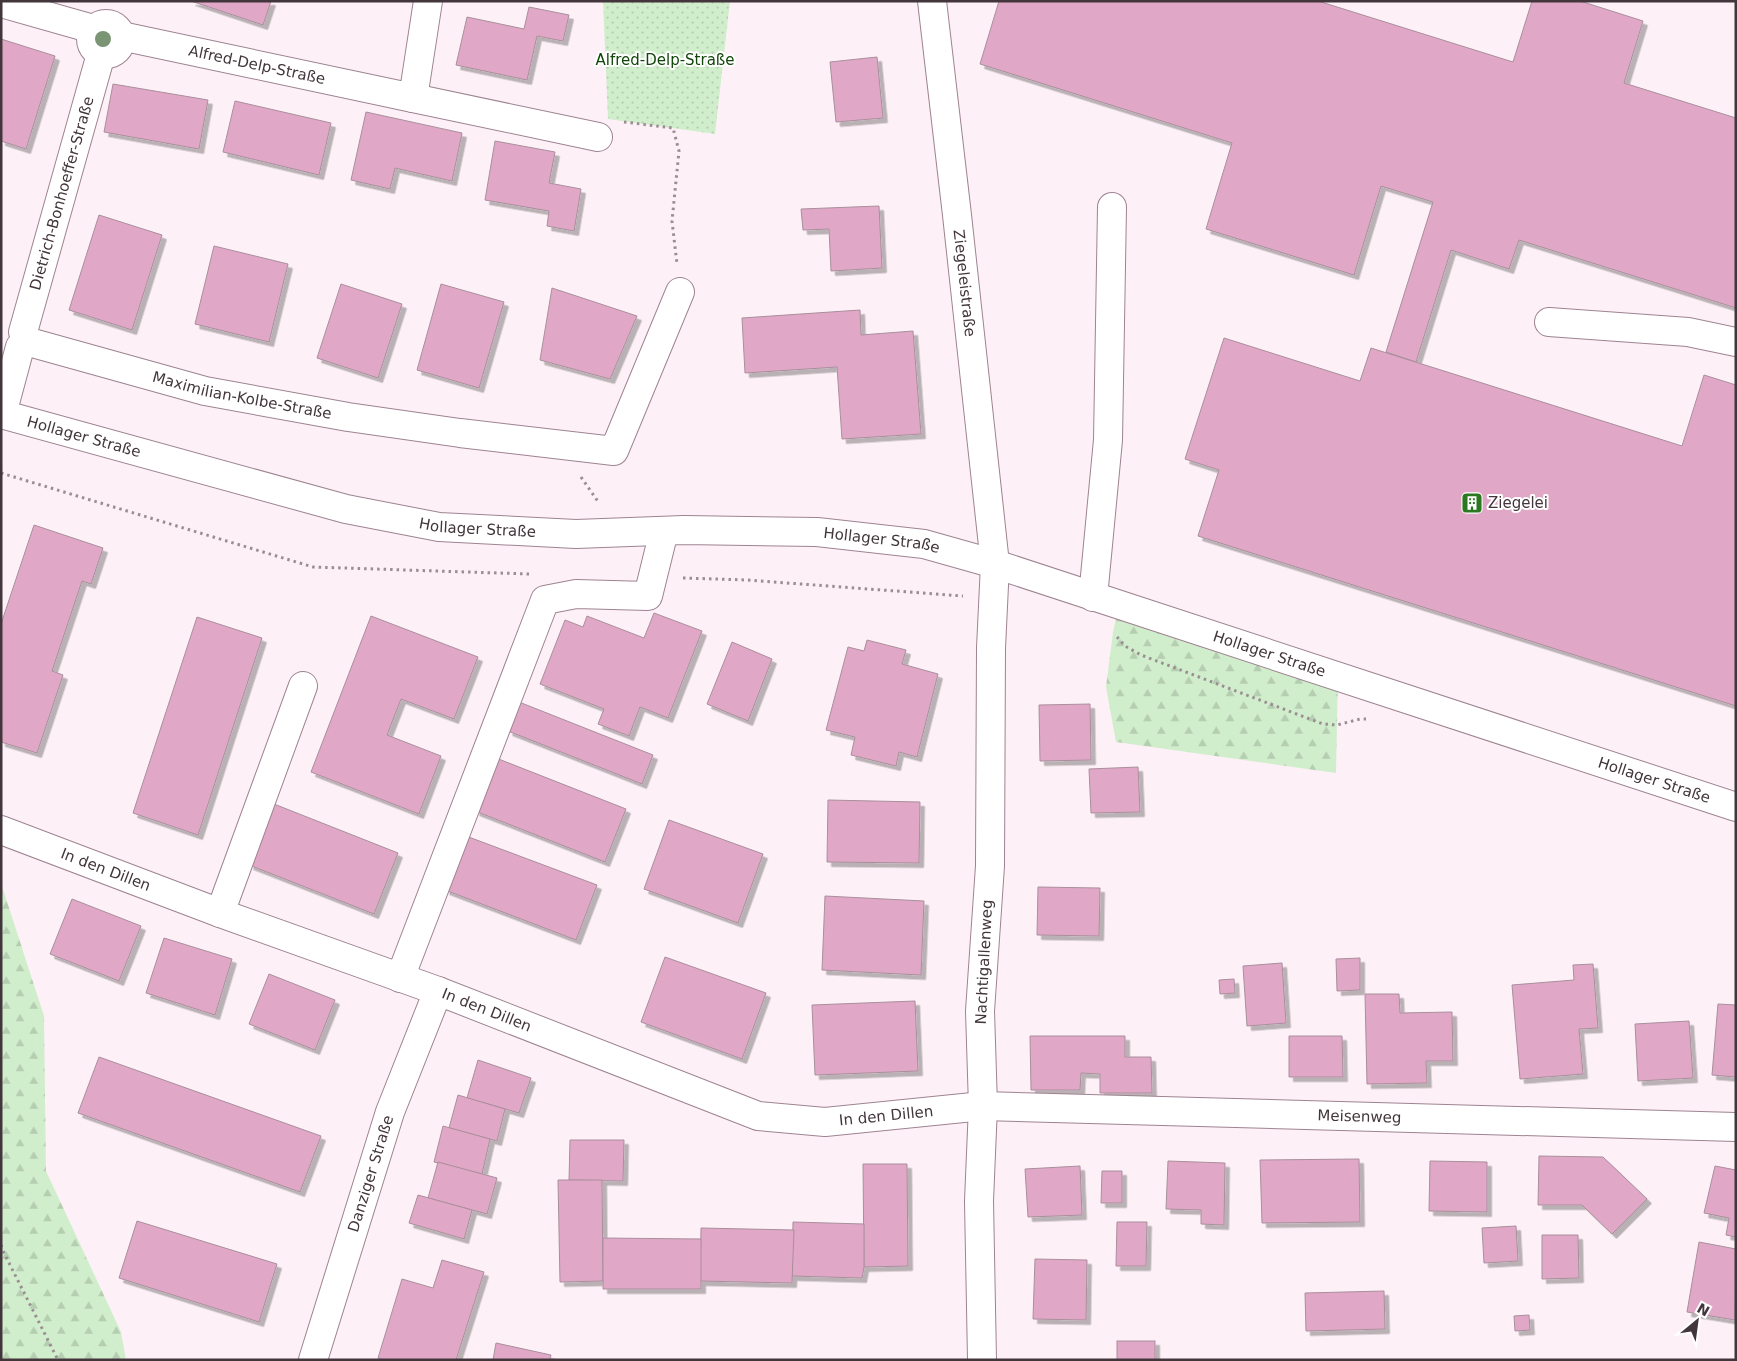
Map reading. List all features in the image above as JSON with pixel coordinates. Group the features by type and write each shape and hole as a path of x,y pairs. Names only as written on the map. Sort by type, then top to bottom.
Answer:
{"street":[{"path":"413,98 428,1"},
{"name":"Ziegeleistraße","path":"932,1 958,215 995,564"},
{"name":"Alfred-Delp-Straße","path":"1,3 105,40 413,98 598,137"},
{"name":"Dietrich-Bonhoeffer-Straße","path":"2,414 17,338 105,40"},
{"path":"1093,597 1108,440 1112,207"},
{"name":"Maximilian-Kolbe-Straße","path":"17,338 205,391 348,417 614,452 680,292"},
{"path":"1549,322 1688,332 1736,342"},
{"name":"Hollager Straße","path":"2,414 336,506 439,527 576,534 664,531 817,532 924,544 995,564 1736,807"},
{"path":"400,978 545,600 576,594 648,596 664,531"},
{"name":"Nachtigallenweg","path":"982,1360 979,1200 983,1106 980,1062 980,1011 990,866 991,648 995,564"},
{"path":"220,913 303,686"},
{"name":"In den Dillen","path":"1,830 220,913 438,991 758,1116 825,1122 983,1106"},
{"name":"Danziger Straße","path":"313,1360 390,1112 438,991"},
{"name":"Meisenweg","path":"983,1106 1736,1127"}],"path":[{"path":"598,137 621,122 673,128 679,151 672,221 680,292"},
{"path":"560,446 603,509 607,533"},
{"path":"1,472 313,568 536,574"},
{"path":"653,577 747,580 994,598"},
{"path":"1113,632 1125,646 1141,655 1323,724 1337,725 1360,719 1368,719"},
{"path":"1,1245 58,1360"}],"green space":[{"name":"Alfred-Delp-Straße","path":"603,1 730,1 715,134 608,119"},
{"path":"1119,605 1338,677 1336,773 1116,742 1106,687 1113,632"},
{"path":"1,883 44,1016 46,1171 121,1332 126,1360 1,1360"}],"building":[{"path":"191,1 271,1 263,25"},
{"path":"999,1 1318,1 1513,62 1532,1 1580,1 1643,21 1624,83 1736,118 1736,308 1519,240 1509,269 1451,250 1416,362 1386,352 1433,202 1381,186 1354,275 1206,229 1232,143 980,64"},
{"path":"529,7 569,15 563,41 537,36 527,80 456,65 467,17 524,29"},
{"path":"1,39 55,56 26,149 1,141"},
{"path":"877,57 883,118 836,122 830,62"},
{"path":"113,84 208,100 199,149 104,132"},
{"path":"235,101 331,123 319,175 223,152"},
{"path":"366,112 462,133 452,181 395,168 390,189 351,180"},
{"path":"495,141 555,152 549,183 581,189 574,231 547,226 549,211 485,200"},
{"path":"879,206 882,268 831,271 829,229 803,230 801,209"},
{"path":"99,215 162,235 132,330 69,310"},
{"path":"214,246 288,264 269,342 195,324"},
{"path":"341,284 402,304 378,378 317,358"},
{"path":"441,284 504,302 479,388 417,370"},
{"path":"552,288 637,316 610,379 540,360"},
{"path":"860,310 861,335 913,331 921,434 842,439 837,367 745,373 742,318"},
{"name":"Ziegelei","path":"1224,338 1360,381 1371,348 1682,446 1704,375 1736,385 1736,706 1198,536 1219,470 1185,459"},
{"path":"34,525 103,548 91,584 82,581 52,671 63,675 37,753 1,742 1,624"},
{"path":"654,613 702,631 668,718 640,707 629,736 598,724 604,709 540,684 565,620 583,627 587,616 644,638"},
{"path":"371,616 478,657 454,719 401,699 387,735 441,756 419,814 311,772"},
{"path":"197,617 262,638 198,835 133,813"},
{"path":"867,640 906,650 902,664 938,674 917,757 899,752 896,766 851,755 855,737 826,730 848,647 864,651"},
{"path":"732,642 772,659 748,721 707,704"},
{"path":"519,702 653,755 642,784 508,731"},
{"path":"1090,704 1091,760 1040,761 1039,705"},
{"path":"496,758 626,809 605,862 475,811"},
{"path":"1138,767 1140,812 1091,813 1089,769"},
{"path":"828,800 920,802 919,863 827,862"},
{"path":"274,804 398,853 374,914 249,865"},
{"path":"669,820 763,854 738,923 644,889"},
{"path":"466,836 597,885 576,940 445,890"},
{"path":"1038,887 1100,888 1099,936 1037,935"},
{"path":"825,896 924,901 921,975 822,970"},
{"path":"72,899 141,926 119,981 50,954"},
{"path":"164,938 232,959 215,1015 146,993"},
{"path":"665,957 766,993 742,1059 641,1022"},
{"path":"1360,958 1360,990 1337,991 1336,959"},
{"path":"1282,963 1286,1023 1247,1026 1243,966"},
{"path":"1593,964 1598,1028 1579,1029 1583,1074 1520,1079 1512,985 1574,980 1573,965"},
{"path":"269,974 335,1000 315,1050 249,1024"},
{"path":"1234,979 1235,993 1220,994 1219,980"},
{"path":"1365,994 1399,994 1400,1013 1452,1012 1453,1061 1426,1061 1427,1083 1367,1084"},
{"path":"915,1001 918,1071 815,1075 812,1005"},
{"path":"1718,1004 1736,1005 1736,1077 1712,1075"},
{"path":"1689,1021 1693,1078 1638,1081 1635,1024"},
{"path":"1030,1036 1125,1036 1125,1057 1151,1057 1152,1093 1100,1093 1100,1074 1081,1073 1080,1090 1031,1090"},
{"path":"1289,1036 1342,1036 1343,1077 1289,1077"},
{"path":"99,1057 321,1136 300,1192 78,1113"},
{"path":"478,1060 531,1078 519,1113 467,1098"},
{"path":"458,1095 505,1109 497,1141 449,1128"},
{"path":"443,1126 490,1139 482,1174 434,1162"},
{"path":"570,1140 624,1140 623,1181 569,1180"},
{"path":"1539,1156 1603,1157 1647,1199 1612,1234 1582,1205 1538,1205"},
{"path":"1359,1159 1360,1222 1262,1223 1260,1160"},
{"path":"1168,1161 1225,1163 1224,1225 1201,1224 1201,1210 1166,1209"},
{"path":"1430,1161 1487,1162 1487,1212 1429,1211"},
{"path":"438,1162 497,1178 487,1214 428,1198"},
{"path":"863,1164 907,1164 908,1266 864,1267"},
{"path":"1080,1166 1082,1215 1028,1217 1025,1169"},
{"path":"1715,1166 1736,1170 1736,1237 1726,1235 1729,1218 1704,1213"},
{"path":"1102,1171 1122,1171 1122,1203 1101,1203"},
{"path":"558,1180 602,1180 603,1281 560,1282"},
{"path":"418,1195 472,1210 464,1239 409,1223"},
{"path":"137,1221 277,1264 259,1322 119,1278"},
{"path":"793,1222 864,1224 864,1267 862,1278 792,1276"},
{"path":"1117,1222 1147,1222 1146,1266 1116,1266"},
{"path":"1516,1226 1518,1261 1484,1263 1482,1228"},
{"path":"701,1228 794,1230 792,1283 700,1281"},
{"path":"1542,1235 1578,1235 1579,1278 1542,1279"},
{"path":"603,1238 701,1239 701,1289 603,1289"},
{"path":"1699,1242 1736,1249 1735,1320 1687,1312"},
{"path":"1035,1259 1087,1260 1086,1320 1033,1319"},
{"path":"442,1260 484,1272 456,1360 383,1360 378,1358 402,1279 433,1288"},
{"path":"1384,1291 1385,1329 1306,1331 1305,1293"},
{"path":"1529,1315 1530,1330 1515,1331 1514,1316"},
{"path":"1117,1341 1155,1341 1155,1360 1117,1360"},
{"path":"496,1343 551,1355 550,1360 493,1360"}],"place":[{"name":"Ziegelei","path":"1472,503"}]}
